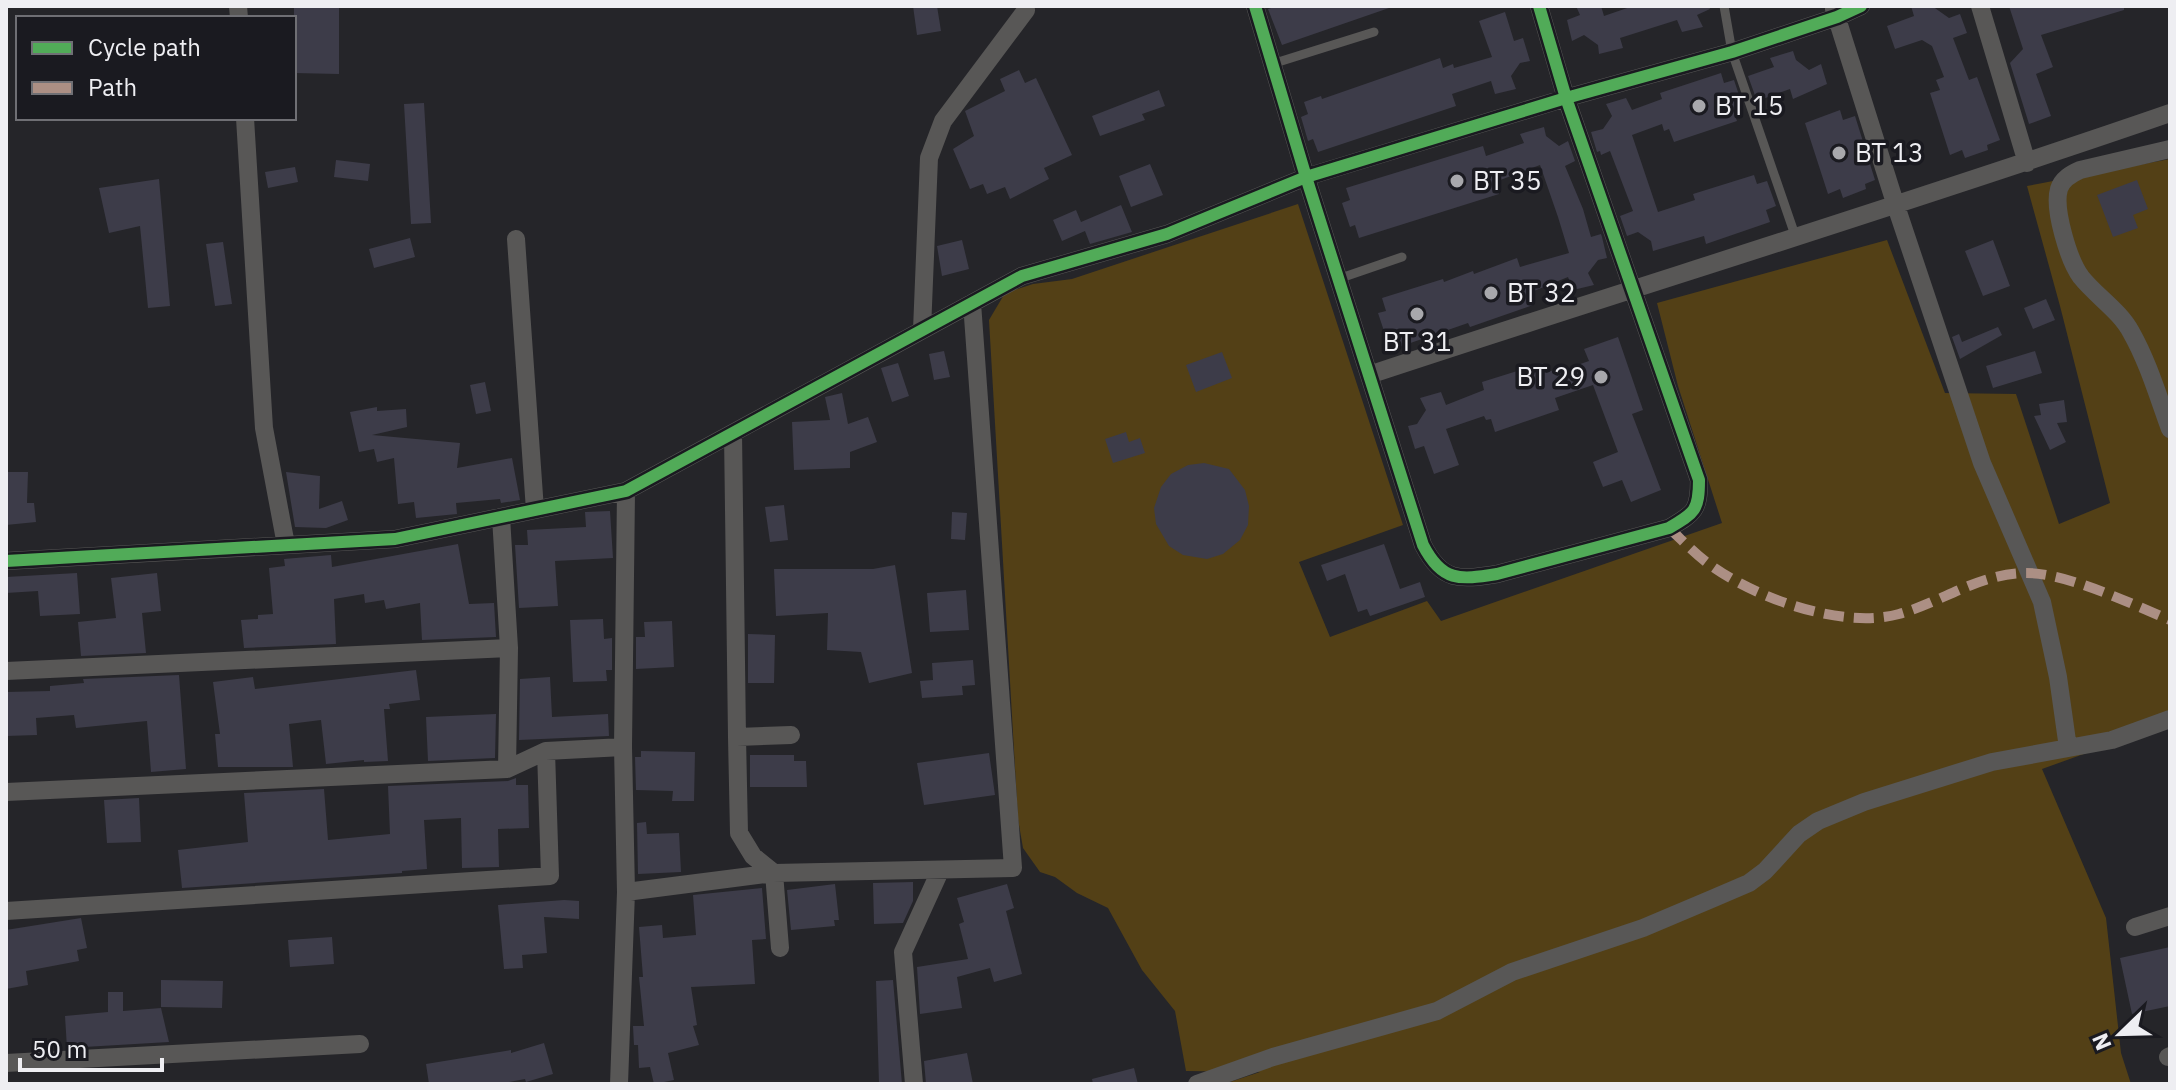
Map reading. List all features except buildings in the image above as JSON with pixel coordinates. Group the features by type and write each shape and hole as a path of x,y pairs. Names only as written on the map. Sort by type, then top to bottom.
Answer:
{"street":[{"path":"922,330 929,158 943,121 1026,10 1025,6"},
{"path":"1255,6 1423,545 1433,565 1450,575 1472,578 1669,528 1690,516 1699,504 1699,480 1566,98 1539,6"},
{"path":"6,561 395,539 626,491 1022,276 1167,234 1306,177 1566,98 1732,52 1835,12 1861,6"},
{"path":"1980,6 2027,163"},
{"path":"1835,12 1982,463 2042,602 2058,677 2068,748"},
{"path":"1369,375 1632,288 1896,206 2170,113"},
{"path":"245,120 264,428 286,545"},
{"path":"2170,149 2080,170 2068,176 2059,187 2057,202 2069,256 2081,277 2129,328 2146,363 2170,429"},
{"path":"516,239 535,510"},
{"path":"626,892 774,873 1013,868 972,303"},
{"path":"733,433 739,833 753,856 774,873 780,948"},
{"path":"619,1084 626,892 623,747 626,491"},
{"path":"501,517 509,648 507,769"},
{"path":"6,671 509,648"},
{"path":"1197,1084 1273,1057 1437,1011 1512,972 1643,928 1714,898 1749,883 1765,871 1799,834 1818,821 1864,802 1992,762 2112,740 2170,719"},
{"path":"737,737 791,735"},
{"path":"6,792 507,769 546,751 623,747"},
{"path":"6,911 550,876 546,751"},
{"path":"914,1084 903,952 940,871"},
{"path":"2135,927 2170,916"},
{"path":"6,1063 360,1044"}],"lane":[{"path":"1724,6 1732,52 1796,238"},
{"path":"1272,64 1374,32"},
{"path":"1338,279 1402,257"}],"shaded area":[{"path":"2170,159 2170,723 2042,769 2106,918 2121,1053 2131,1084 1224,1084 1260,1072 1186,1071 1175,1011 1142,970 1108,908 1077,893 1055,877 1040,872 1023,848 1018,819 989,320 1005,293 1033,284 1072,279 1298,204 1403,525 1299,562 1330,637 1427,601 1441,621 1722,523 1678,386 1657,303 1887,240 1945,393 2016,394 2059,524 2110,503 2027,186"}],"marked path":[{"path":"1669,528 1705,561 1747,587 1825,614 1851,618 1899,614 1977,583 2009,574 2026,573 2080,584 2170,620"}],"cycle path":[{"path":"1255,6 1423,545 1437,566 1453,576 1462,577 1497,574 1669,528 1694,510 1698,498 1699,480 1566,98 1539,6"},
{"path":"6,561 395,539 626,491 1022,276 1167,234 1306,177 1566,98 1732,52 1861,6"}],"place":[{"name":"BT 15","path":"1699,106"},
{"name":"BT 13","path":"1839,153"},
{"name":"BT 35","path":"1457,181"},
{"name":"BT 32","path":"1491,293"},
{"name":"BT 31","path":"1417,314"},
{"name":"BT 29","path":"1601,377"}]}
